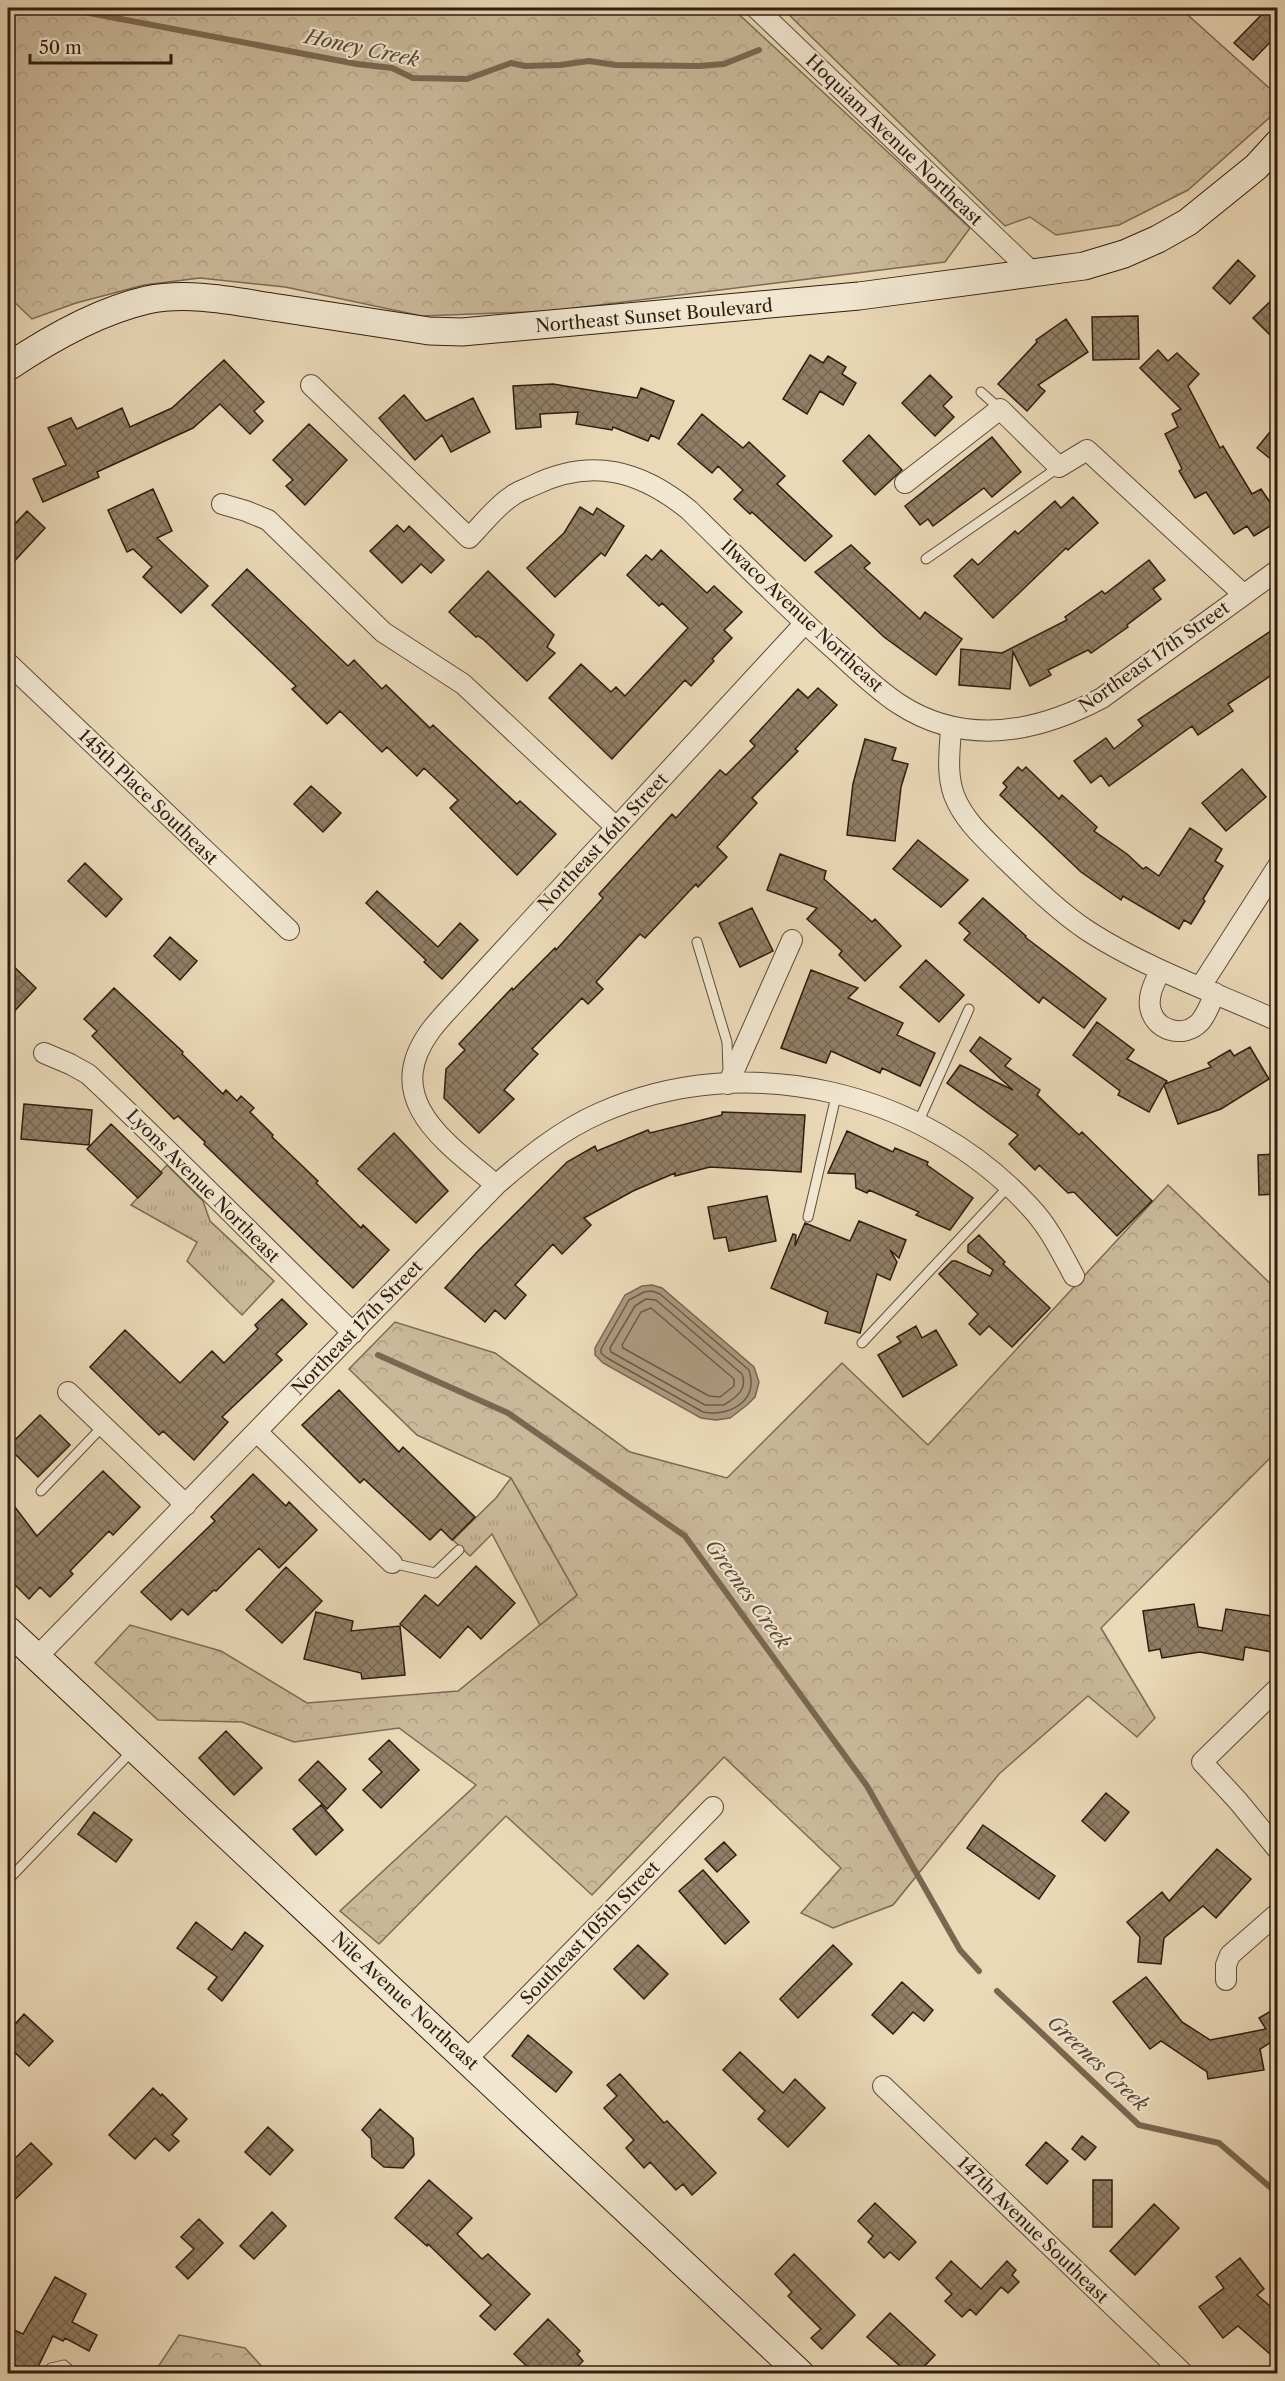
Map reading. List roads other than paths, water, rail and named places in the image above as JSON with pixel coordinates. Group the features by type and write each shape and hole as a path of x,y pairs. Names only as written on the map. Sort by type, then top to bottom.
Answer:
{"main road":[{"name":"Northeast Sunset Boulevard","path":"8,367 37,347 73,329 148,300 178,297 217,299 429,331 462,332 860,296 1084,266 1124,254 1188,222 1256,167 1278,143"},
{"name":"Nile Avenue Northeast","path":"8,1630 801,2373"}],"street":[{"name":"Hoquiam Avenue Northeast","path":"756,8 1032,272"},
{"name":"Ilwaco Avenue Northeast","path":"311,385 470,538 511,496 548,478 572,471 623,473 649,482 689,510 805,623 869,681 899,704 923,717 951,727"},
{"path":"905,483 1000,410 1059,466 1087,450 1243,594"},
{"path":"222,504 268,520 383,632 463,684 616,827"},
{"name":"Northeast 17th Street","path":"951,727 1005,731 1040,725 1074,713 1101,698 1278,570"},
{"name":"Northeast 16th Street","path":"496,1185 434,1132 423,1116 416,1103 413,1089 413,1069 418,1051 431,1030 805,623"},
{"name":"145th Place Southeast","path":"8,663 289,930"},
{"path":"951,727 949,771 961,809 974,827 1060,910 1086,930 1160,971 1208,989 1278,1022"},
{"path":"1160,971 1150,997 1150,1006 1157,1023 1165,1028 1182,1031 1199,1024 1204,1016 1208,989 1278,866"},
{"path":"728,1084 792,940"},
{"name":"Lyons Avenue Northeast","path":"44,1053 87,1074 216,1196 240,1224 353,1332"},
{"name":"Northeast 17th Street","path":"37,1657 496,1185 530,1156 561,1134 600,1113 647,1097 682,1089 728,1084 792,1085 837,1092 865,1100 918,1123 957,1145 1009,1186 1031,1208 1050,1233 1074,1276"},
{"path":"68,1392 186,1505"},
{"path":"257,1432 392,1563"},
{"path":"1278,1688 1202,1762 1278,1850"},
{"name":"Southeast 105th Street","path":"467,2059 713,1807"},
{"path":"1226,1980 1226,1965 1230,1955 1278,1913"},
{"name":"147th Avenue Southeast","path":"883,2086 1184,2373"}],"lane":[{"path":"981,392 1000,410"},
{"path":"926,560 1059,466"},
{"path":"697,942 728,1042 728,1084"},
{"path":"918,1123 969,1009"},
{"path":"808,1217 837,1092"},
{"path":"862,1343 1009,1186"},
{"path":"41,1491 103,1426"},
{"path":"392,1563 435,1573 459,1550"},
{"path":"8,1880 134,1748"},
{"path":"47,2373 51,2368 64,2365 74,2373"}],"water":[{"path":"652,1285 662,1288 754,1367 759,1382 755,1397 730,1418 716,1420 701,1418 603,1363 595,1355 595,1348 625,1295 642,1286"}],"waterway":[{"name":"Honey Creek","path":"63,8 357,64 392,68 413,78 467,79 511,63 525,66 589,61 616,65 724,64 759,50"},
{"name":"Greenes Creek","path":"378,1355 508,1413 685,1536 867,1786 960,1950 979,1971"},
{"name":"Greenes Creek","path":"997,1991 1139,2125 1219,2143 1278,2194"}]}
